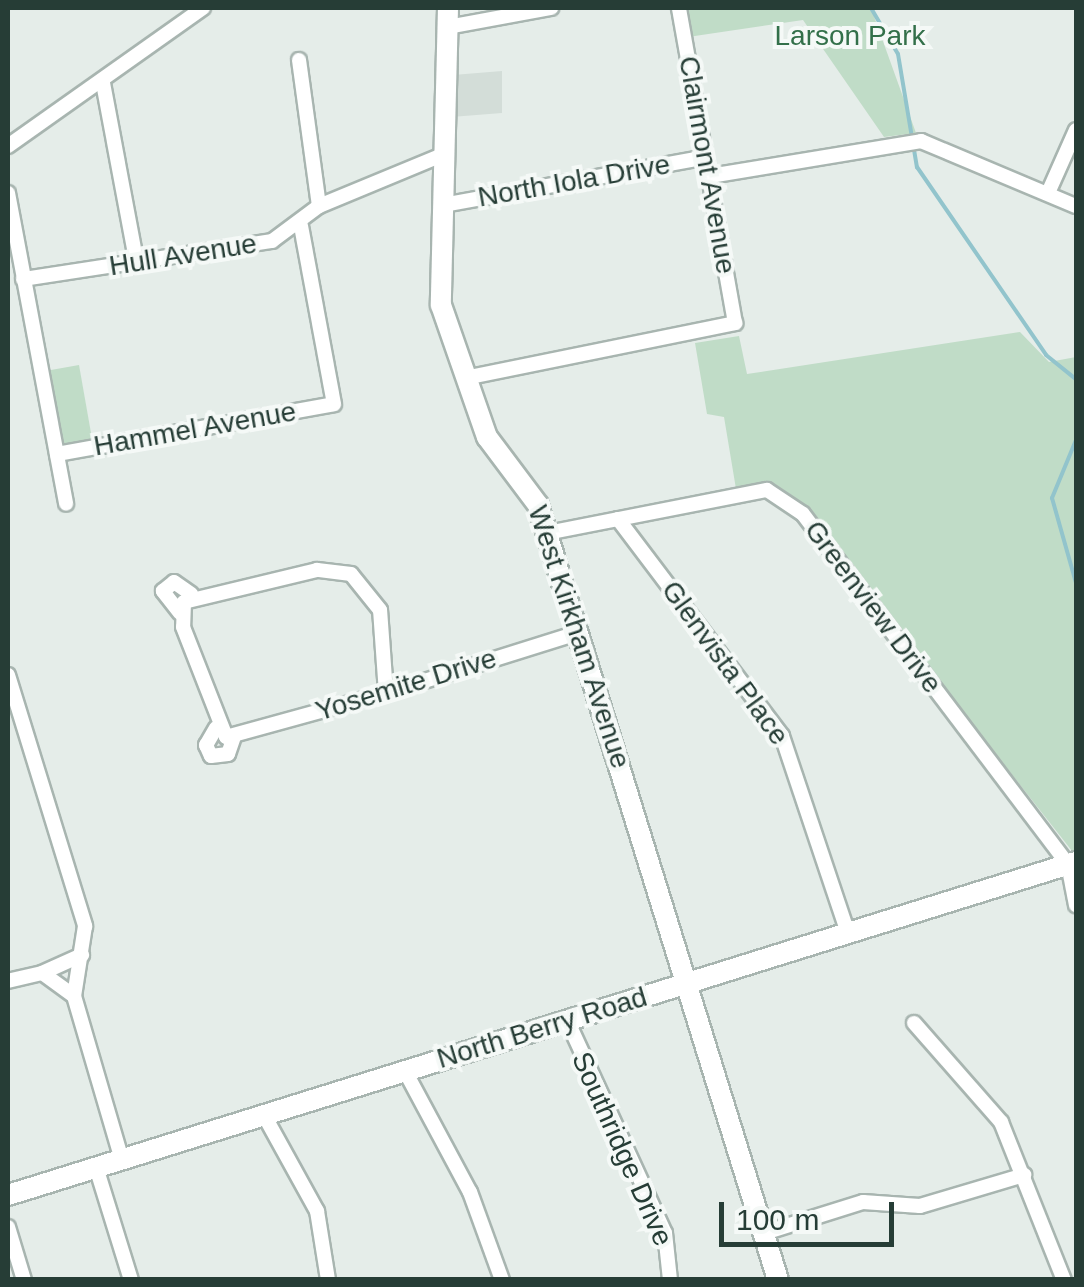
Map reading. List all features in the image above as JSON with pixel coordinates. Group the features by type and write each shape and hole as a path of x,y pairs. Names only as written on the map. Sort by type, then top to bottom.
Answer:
{"street":[{"path":"8,146 103,83 203,8"},
{"path":"448,18 551,8"},
{"name":"Clairmont Avenue","path":"465,378 735,322 679,8"},
{"name":"West Kirkham Avenue","path":"448,18 441,305 487,437 534,494 548,534 778,1280"},
{"path":"300,60 319,206"},
{"path":"103,83 137,264"},
{"path":"1048,193 1076,130"},
{"path":"710,176 907,141 1076,206"},
{"name":"Hull Avenue","path":"23,279 272,241 302,226 319,206 442,155"},
{"name":"North Iola Drive","path":"442,204 706,156"},
{"path":"8,193 66,504"},
{"name":"Hammel Avenue","path":"56,454 334,404 302,226"},
{"name":"Greenview Drive","path":"548,534 767,490 803,514 1072,863"},
{"name":"Glenvista Place","path":"618,519 782,736 848,933"},
{"path":"191,594 180,613 163,591 174,582 191,594 317,570 351,574 380,610 386,692"},
{"name":"Yosemite Drive","path":"180,613 226,734 386,692 578,633"},
{"path":"8,676 85,926 74,996 122,1160"},
{"path":"1072,863 1076,905"},
{"name":"North Berry Road","path":"8,1196 1072,863"},
{"path":"8,981 42,973 82,955"},
{"path":"42,973 74,996"},
{"name":"Southridge Drive","path":"567,1020 664,1233 670,1280"},
{"path":"914,1023 994,1112 1024,1174 1064,1280"},
{"path":"405,1071 470,1192 502,1280"},
{"path":"264,1115 317,1212 328,1280"},
{"path":"96,1168 130,1280"},
{"path":"764,1233 863,1202 920,1206 1024,1174"},
{"path":"8,1227 24,1280"}],"shaded area":[{"path":"502,71 502,113 451,117 453,75"}],"green space":[{"name":"Larson Park","path":"683,8 871,8 916,133 884,137 803,20 688,37"},
{"path":"1020,332 1049,362 1076,357 1076,856 799,504 769,486 736,489 724,417 707,414 695,343 739,336 747,374"},
{"path":"79,365 92,441 63,446 49,370"}],"waterway":[{"path":"871,8 898,54 917,167 1046,355 1076,379"},
{"path":"1076,440 1052,498 1076,583"}]}
